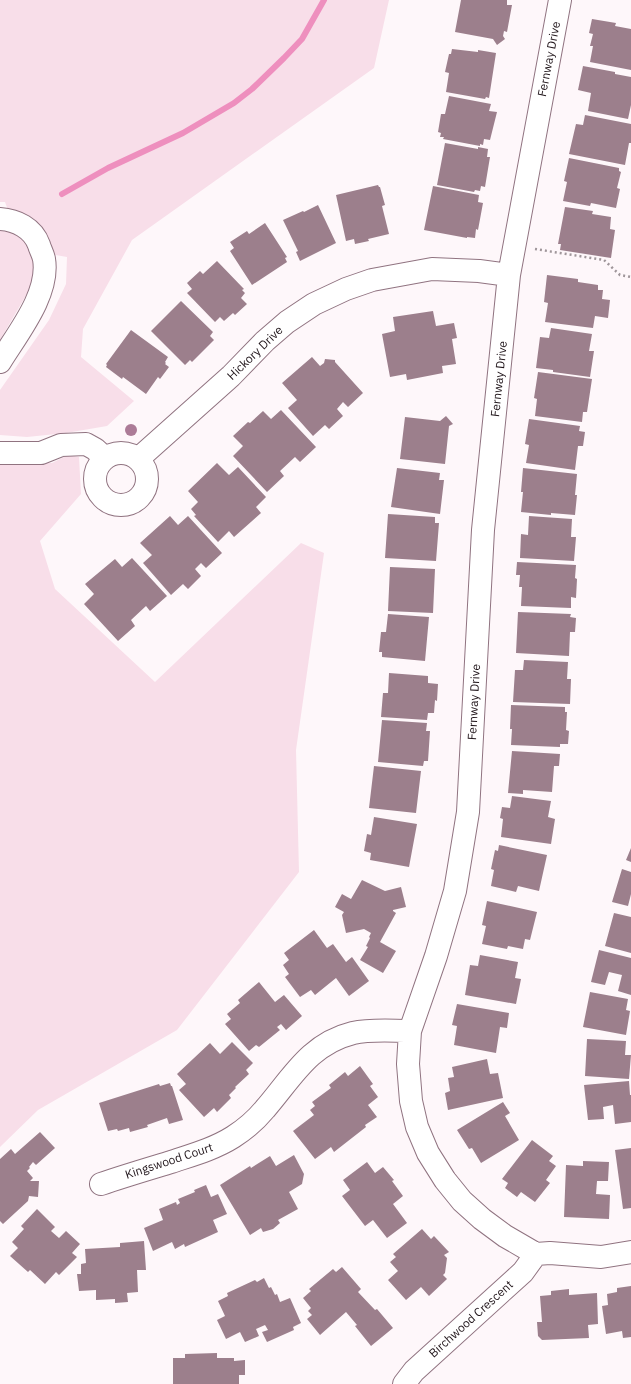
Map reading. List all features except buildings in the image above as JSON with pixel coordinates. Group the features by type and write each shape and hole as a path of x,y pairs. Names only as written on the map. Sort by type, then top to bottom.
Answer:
{"street":[{"name":"Fernway Drive","path":"536,1254 505,1236 482,1219 462,1201 445,1180 428,1154 417,1127 411,1101 408,1064 410,1032 436,956 455,891 468,812 483,530 509,275 560,0"},
{"path":"0,219 16,222 29,230 37,240 44,260 43,282 34,308 0,362"},
{"name":"Hickory Drive","path":"138,459 231,376 265,341 287,322 314,304 346,289 372,280 432,269 479,271 509,275"},
{"path":"0,454 41,453 61,445 86,444 95,449 104,458"},
{"path":"121,452 130,454 144,465 147,473 147,482 145,490 140,497 125,505 116,505 101,497 94,481 98,464 104,458 121,452"},
{"name":"Kingswood Court","path":"101,1184 209,1150 233,1137 253,1122 265,1110 295,1070 324,1045 337,1037 354,1032 410,1032"},
{"path":"536,1254 550,1253 601,1257 631,1252"},
{"name":"Birchwood Crescent","path":"404,1384 414,1371 523,1272 536,1254"}],"path":[{"path":"529,248 604,260 620,275 631,276"}],"shaded area":[{"path":"0,0 389,0 374,68 132,240 83,329 81,357 134,401 107,426 66,433 27,437 0,435 0,390 49,320 66,284 67,257 50,254 9,213 5,202 0,202"},
{"path":"9,229 20,232 37,256 35,280 0,340 0,230"},
{"path":"68,455 79,457 81,494 40,541 55,589 155,682 301,543 324,553 296,750 299,872 177,1030 38,1110 0,1147 0,464 52,463"}],"waterway":[{"path":"62,194 108,168 183,133 234,103 252,89 302,39 324,0"}]}
